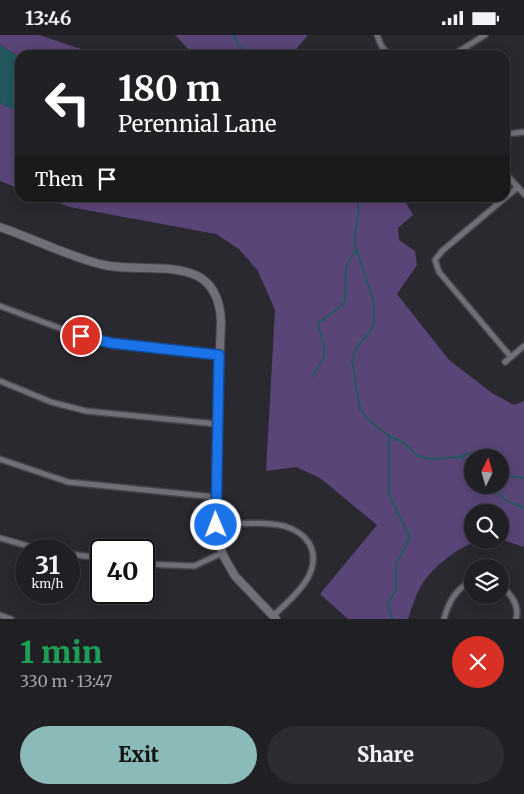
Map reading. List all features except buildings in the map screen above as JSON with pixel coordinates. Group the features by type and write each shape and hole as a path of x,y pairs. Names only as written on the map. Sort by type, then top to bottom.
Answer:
{"street":[{"path":"377,35 380,45 384,50"},
{"path":"461,50 485,35"},
{"path":"510,133 524,132"},
{"path":"510,178 524,194"},
{"path":"510,194 518,187"},
{"path":"500,202 438,254 435,260 439,272 511,357"},
{"path":"0,227 103,265 137,269 181,269 200,277 214,292 219,302 221,321 215,497 216,525 222,553 242,584 275,618 302,586 311,572 313,557 308,542 297,531 282,525 216,525"},
{"path":"0,306 81,336 101,341 219,355"},
{"path":"505,362 524,346"},
{"path":"0,381 51,402 86,411 217,424"},
{"path":"0,459 68,482 215,497"},
{"path":"0,539 15,543"},
{"path":"155,564 194,566 222,553"},
{"path":"444,619 448,604 457,589 464,585"},
{"path":"509,594 518,613 516,619"},
{"path":"0,615 11,619"}],"shaded area":[{"path":"0,35 39,35 84,50 15,50 15,54 0,45"},
{"path":"175,35 308,35 295,50 189,50"},
{"path":"0,103 15,110 15,187 0,181"},
{"path":"56,202 405,202 413,215 398,228 399,240 415,251 417,265 397,294 449,360 492,393 514,405 524,401 524,547 509,542 509,504 464,504 464,547 440,564 426,579 415,598 408,619 348,619 320,594 377,525 320,478 296,467 266,471 275,310 258,271 239,249 216,234 70,207"}],"water":[{"path":"0,45 15,54 15,110 0,103"}],"waterway":[{"path":"233,35 242,50"},
{"path":"358,202 359,210 355,245 374,303 374,323 370,332 358,345 352,360 360,409 367,419 389,436 403,442 418,456 431,459 461,457 464,460"},
{"path":"313,376 324,357 324,348 318,323 345,301 346,267 356,249"},
{"path":"389,437 389,494 410,538 396,564 396,590 388,603 392,619"},
{"path":"459,457 464,455"},
{"path":"509,476 524,478"},
{"path":"500,494 505,500 524,508"}],"route":[{"path":"81,336 111,343 219,355 216,525"}]}
